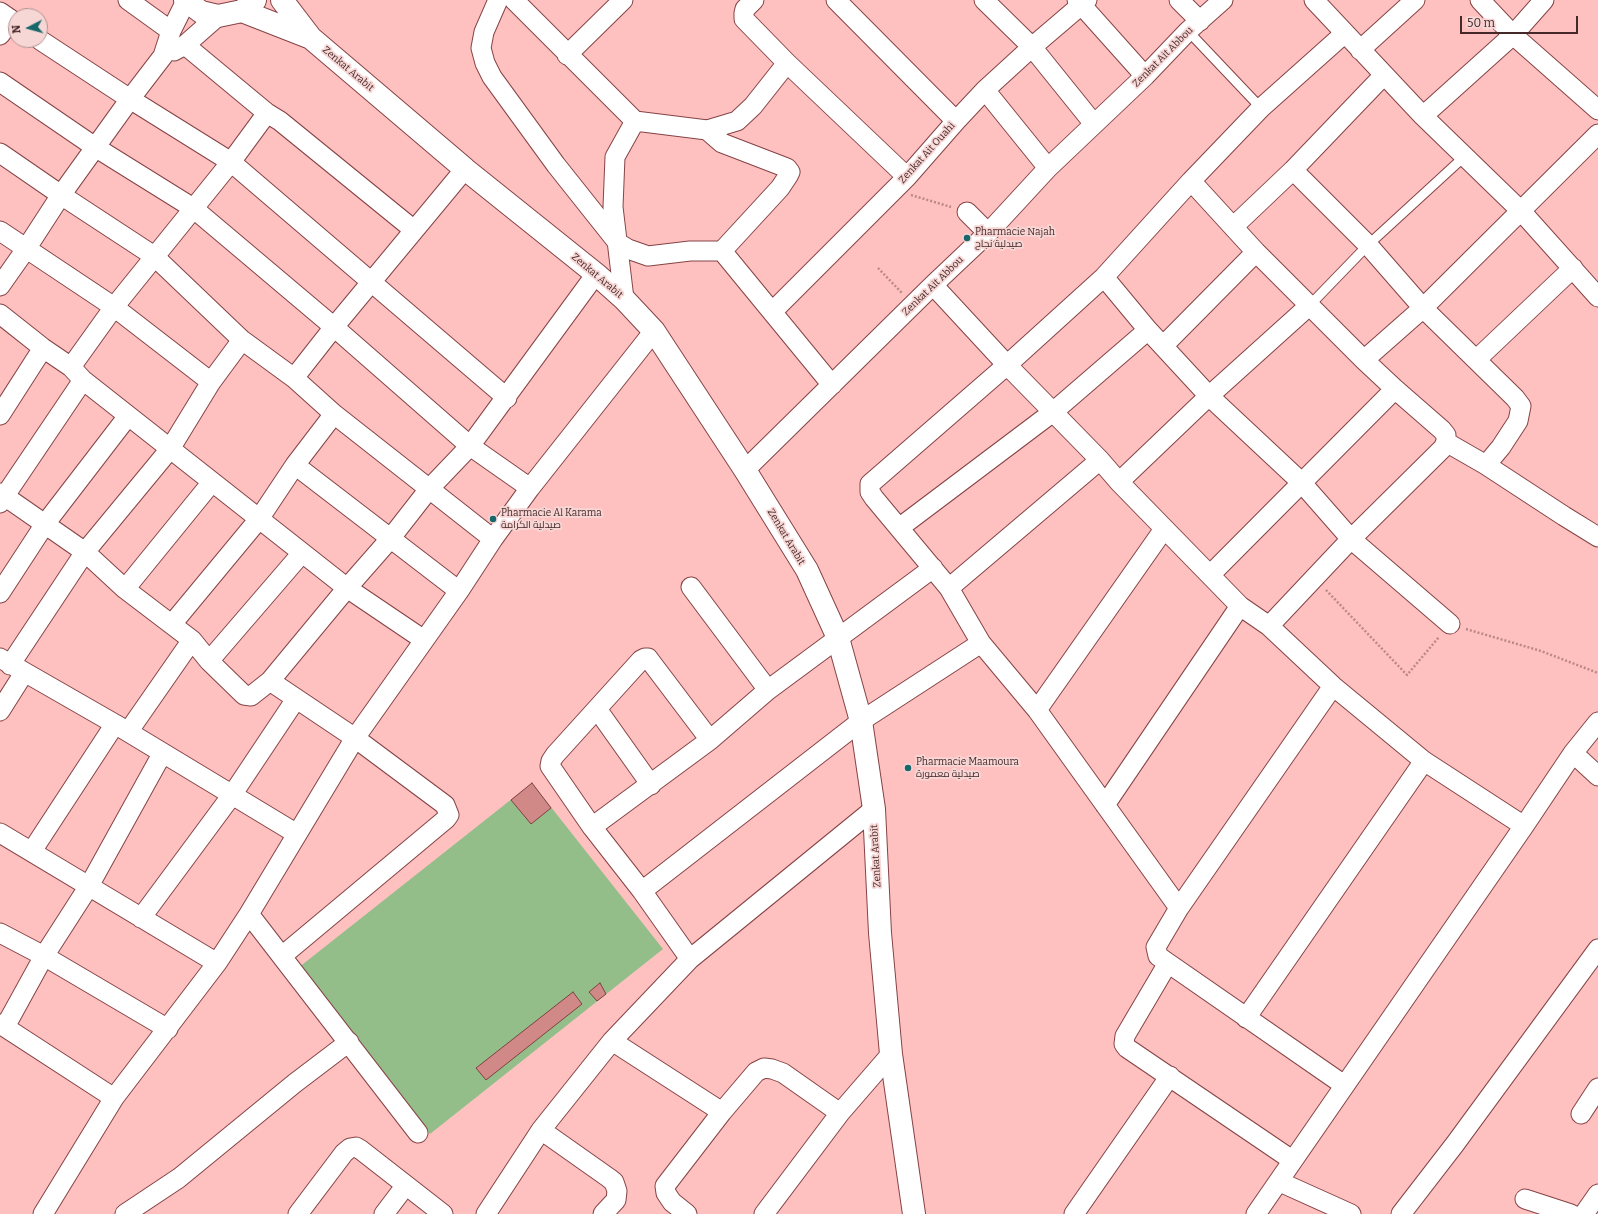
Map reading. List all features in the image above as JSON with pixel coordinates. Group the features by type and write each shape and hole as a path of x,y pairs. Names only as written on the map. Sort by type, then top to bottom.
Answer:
{"street":[{"path":"128,0 171,31"},
{"path":"0,286 61,195 130,99 164,56 171,31 186,0 200,12 218,16"},
{"path":"282,0 311,38"},
{"path":"498,0 484,32 481,48 485,63 492,76 556,165 618,243 628,249 648,256 690,251 722,251 780,188 790,172 787,168 780,164 749,155 722,143 707,130"},
{"path":"514,0 635,121 707,130 737,122 753,106 788,63"},
{"path":"567,54 624,0"},
{"path":"754,0 745,9 744,19 907,177"},
{"path":"984,0 1032,47 1094,124"},
{"path":"1179,0 1194,26"},
{"name":"Zenkat Ait Abbou","path":"745,470 988,233 1048,168 1145,76 1194,26 1223,0"},
{"path":"1314,0 1423,116 1521,211 1598,297"},
{"path":"1360,50 1415,0"},
{"path":"1480,0 1513,35 1598,110"},
{"path":"1423,116 1513,35 1544,0"},
{"path":"842,2 956,121"},
{"path":"1082,2 1145,76"},
{"name":"Zenkat Ait Ouahi","path":"772,312 907,177 985,90 1082,2"},
{"path":"164,56 185,45 218,16 248,6 311,38"},
{"path":"0,35 8,21"},
{"path":"1179,908 1037,710 981,643 949,588 870,492 870,484 1007,365 1104,277 1191,181 1261,108 1345,33"},
{"name":"Zenkat Arabit","path":"311,38 464,169 596,274 624,299 654,331 745,470 806,570 838,638 862,722 874,809 880,932 891,1054 914,1214"},
{"path":"48,45 230,162 507,398"},
{"path":"185,45 266,113 280,121 414,230"},
{"path":"1233,228 1293,170 1384,75"},
{"path":"0,82 96,147 193,208 334,327 470,446 530,488"},
{"path":"985,90 1048,168"},
{"path":"266,113 230,162 114,307 77,374 2,497 85,552 125,589 192,640 209,662 244,695 251,696 270,681 347,588 390,539 429,490 470,446 507,398 596,274"},
{"path":"624,299 613,207 615,157 635,121"},
{"path":"1364,360 1423,308 1598,134"},
{"path":"0,153 154,256 242,340 294,378 334,414 493,539"},
{"path":"294,378 464,169"},
{"path":"1293,170 1368,245 1423,308 1476,359 1521,406 1518,421 1501,447 1486,465"},
{"path":"1191,181 1256,252 1364,360 1446,435 1446,442 1443,448 1351,539 1269,626"},
{"path":"966,212 988,233"},
{"path":"0,231 114,307 211,382"},
{"path":"722,251 832,385"},
{"path":"1163,346 1256,252"},
{"path":"1476,359 1572,268"},
{"path":"1104,277 1148,330 1209,396 1301,482 1351,539 1450,624"},
{"path":"933,285 1007,365 1100,460 1164,529 1211,574 1240,606 1269,626 1333,686 1424,761 1524,826"},
{"path":"1119,482 1209,396 1310,305"},
{"path":"0,314 347,588 424,640"},
{"path":"900,528 1053,412 1148,330"},
{"path":"43,1214 114,1098 217,963 249,914 355,738 530,488 654,331"},
{"path":"0,711 11,665 85,552 170,449 211,382 242,340"},
{"path":"0,415 43,348"},
{"path":"1211,574 1395,389"},
{"path":"172,624 259,519 295,465 334,414"},
{"path":"0,593 44,524 128,416"},
{"path":"1446,442 1486,465 1598,537"},
{"path":"949,588 1100,460"},
{"path":"295,465 459,591"},
{"path":"125,589 212,482"},
{"path":"1037,710 1164,529"},
{"path":"209,662 302,553"},
{"path":"592,827 651,785 710,740 768,690 933,568"},
{"path":"691,588 768,690"},
{"path":"1105,805 1240,606"},
{"path":"32,851 121,728 192,640"},
{"path":"642,891 862,722 981,643"},
{"path":"690,959 642,891 592,827 550,766 550,761 641,660 645,658 648,658 710,740"},
{"path":"11,665 121,728 297,834"},
{"path":"270,681 355,738 445,805 448,815 446,819 282,956"},
{"path":"1333,686 1179,908 1156,947 1158,956 1344,1085"},
{"path":"141,918 232,795 296,699"},
{"path":"597,708 651,785"},
{"path":"1256,1214 1280,1182 1292,1160 1573,753 1598,722"},
{"path":"1573,753 1598,776"},
{"path":"114,1098 3,1026 44,956 89,886 162,754"},
{"path":"1246,1018 1424,761"},
{"path":"492,1212 540,1130 612,1041 690,959 874,809"},
{"path":"0,833 217,963"},
{"path":"249,914 418,1133"},
{"path":"0,933 44,956 168,1029"},
{"path":"1401,1214 1455,1144 1598,949"},
{"path":"1168,963 1124,1040 1127,1048 1292,1160"},
{"path":"612,1041 722,1112"},
{"path":"125,1214 179,1178 295,1083 349,1042"},
{"path":"764,1214 840,1113 891,1054"},
{"path":"687,1214 672,1202 666,1193 665,1186 722,1112 756,1072 764,1068 783,1073 840,1113"},
{"path":"1078,1213 1170,1076"},
{"path":"1581,1114 1598,1088"},
{"path":"540,1130 614,1182 617,1191 616,1200 603,1214"},
{"path":"298,1214 344,1153 350,1148 356,1147 443,1214"},
{"path":"1280,1182 1351,1214"},
{"path":"384,1214 406,1185"},
{"path":"1584,1214 1598,1194"},
{"path":"1526,1199 1571,1214"}],"lane":[{"path":"1194,26 1261,108"},
{"path":"1310,305 1368,245 1465,156"}],"path":[{"path":"894,190 966,212"},
{"path":"878,268 914,305"},
{"path":"1314,578 1407,675 1450,624 1541,651 1598,673"}],"green space":[{"path":"532,783 663,949 430,1134 298,968"}],"building":[{"path":"532,783 551,808 531,824 511,800"},
{"path":"600,983 606,994 597,1001 589,992"},
{"path":"573,992 582,1004 486,1080 476,1068"}],"place":[{"name":"Pharmacie Najah صيدلية نجاح","path":"967,238"},
{"name":"Pharmacie Al Karama صيدلية الكرامة","path":"493,519"},
{"name":"Pharmacie Maamoura صيدلية معمورة","path":"908,768"}]}
